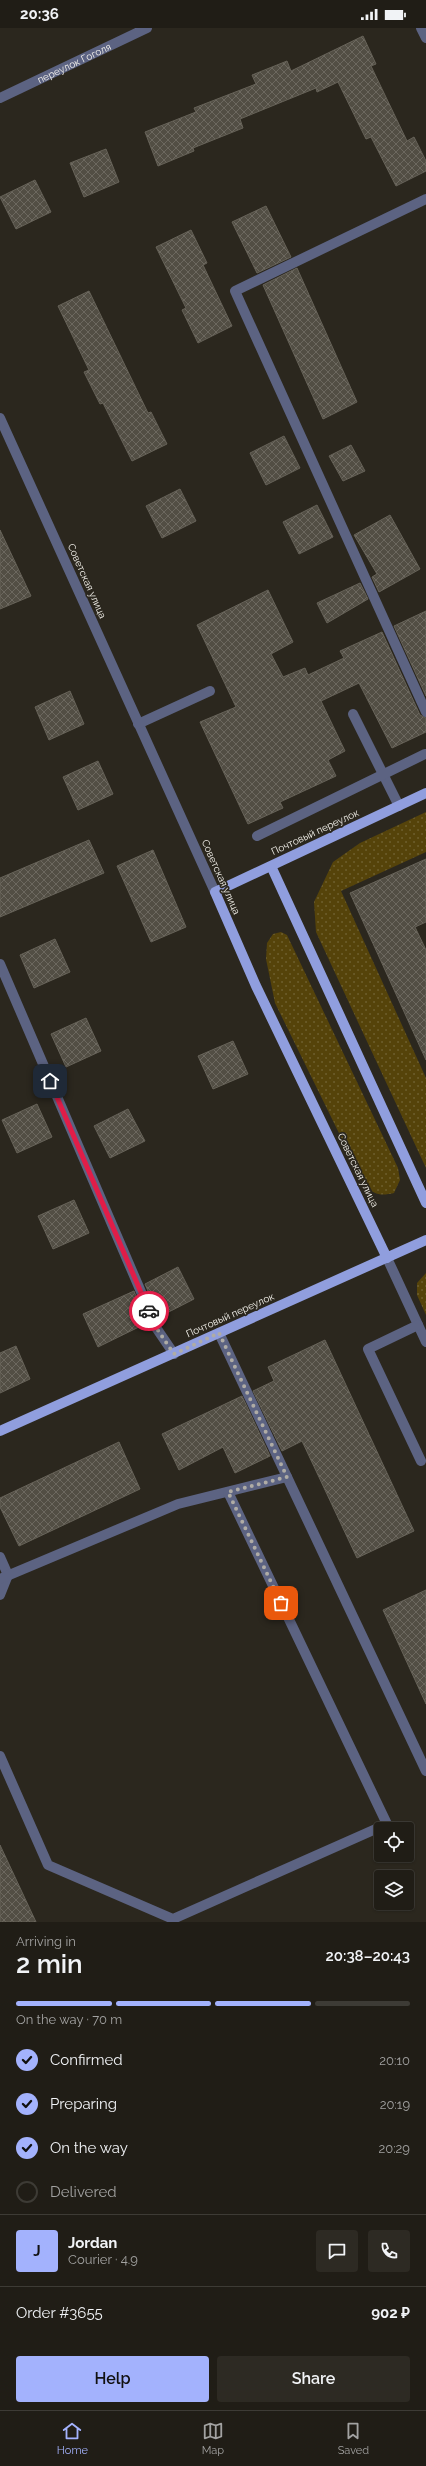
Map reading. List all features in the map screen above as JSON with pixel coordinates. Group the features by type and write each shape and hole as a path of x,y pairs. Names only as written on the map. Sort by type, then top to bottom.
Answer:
{"main road":[{"name":"Почтовый переулок","path":"215,892 426,793"},
{"path":"271,866 426,1203"},
{"name":"Советская улица","path":"215,892 256,986 387,1258"},
{"name":"Почтовый переулок","path":"0,1432 426,1240"}],"street":[{"name":"переулок Гоголя","path":"0,98 133,31 147,28"},
{"path":"422,28 426,38"},
{"path":"426,199 235,291 426,712"},
{"name":"Советская улица","path":"0,418 215,892"},
{"path":"138,724 210,691"},
{"path":"353,714 399,806"},
{"path":"257,836 425,754"},
{"path":"0,964 157,1329 174,1354"},
{"name":"Советская улица","path":"387,1258 426,1342"},
{"path":"418,1324 368,1350 421,1461"},
{"path":"219,1333 426,1771"},
{"path":"4,1577 178,1504 287,1477"},
{"path":"0,1756 48,1865 173,1919 387,1824 228,1492"},
{"path":"0,1557 4,1577 0,1595"}],"shaded area":[{"path":"426,812 426,852 341,891 426,1078 426,1168 316,932 314,902 333,862 360,843"},
{"path":"281,932 287,935 398,1168 400,1180 394,1193 378,1194 365,1186 275,1003 266,959 267,943 273,934"},
{"path":"426,1273 426,1315 417,1295 417,1283"}],"building":[{"path":"363,36 376,64 371,66 407,141 414,137 426,161 426,171 396,186 371,137 366,139 338,82 317,92 316,88 240,119 243,128 193,148 194,151 158,166 145,132 196,112 194,108 256,84 252,75 287,61 291,71"},
{"path":"106,149 119,182 84,197 70,163"},
{"path":"35,180 51,212 16,229 0,197"},
{"path":"266,206 291,257 257,273 232,222"},
{"path":"191,230 207,263 203,265 232,326 198,343 182,310 186,308 156,247"},
{"path":"297,268 357,402 323,419 263,285"},
{"path":"89,291 148,413 151,412 167,444 132,461 103,403 100,404 84,372 89,370 58,306"},
{"path":"284,436 300,468 266,485 250,453"},
{"path":"351,445 365,471 343,481 329,456"},
{"path":"180,489 196,521 162,538 146,506"},
{"path":"317,505 333,537 299,554 283,522"},
{"path":"390,515 420,569 379,592 372,577 377,574 354,535"},
{"path":"0,530 31,596 0,609"},
{"path":"360,583 368,599 327,623 317,603"},
{"path":"268,590 293,642 271,654 283,677 305,668 308,675 344,658 340,651 382,632 420,715 426,718 426,732 392,748 359,683 321,701 345,751 328,760 336,776 280,802 283,808 248,824 200,722 236,707 197,625"},
{"path":"426,611 426,696 394,626"},
{"path":"70,691 84,724 49,740 35,707"},
{"path":"98,761 113,794 78,810 63,777"},
{"path":"89,840 104,873 0,917 0,878"},
{"path":"153,850 186,927 151,942 117,866"},
{"path":"426,859 426,922 415,927 426,950 426,1060 350,893"},
{"path":"55,939 70,972 34,988 20,955"},
{"path":"86,1018 101,1051 66,1067 51,1034"},
{"path":"233,1041 248,1074 213,1089 198,1056"},
{"path":"37,1104 52,1137 17,1153 2,1120"},
{"path":"128,1109 145,1141 110,1158 94,1126"},
{"path":"74,1200 89,1233 53,1249 38,1216"},
{"path":"178,1267 194,1299 159,1317 145,1284"},
{"path":"134,1291 147,1323 98,1347 83,1314"},
{"path":"325,1340 414,1531 357,1558 302,1441 282,1451 253,1391 274,1381 268,1367"},
{"path":"16,1346 30,1379 0,1393 0,1353"},
{"path":"242,1396 270,1456 235,1473 223,1447 179,1470 162,1434"},
{"path":"119,1442 140,1489 19,1546 0,1507 0,1498"},
{"path":"426,1590 426,1704 383,1610"},
{"path":"0,1845 36,1922 0,1922"}],"way so far":[{"path":"149,1311 157,1329 174,1354 219,1333 287,1477 228,1492 281,1603"}],"route":[{"path":"50,1081 149,1311"}]}
